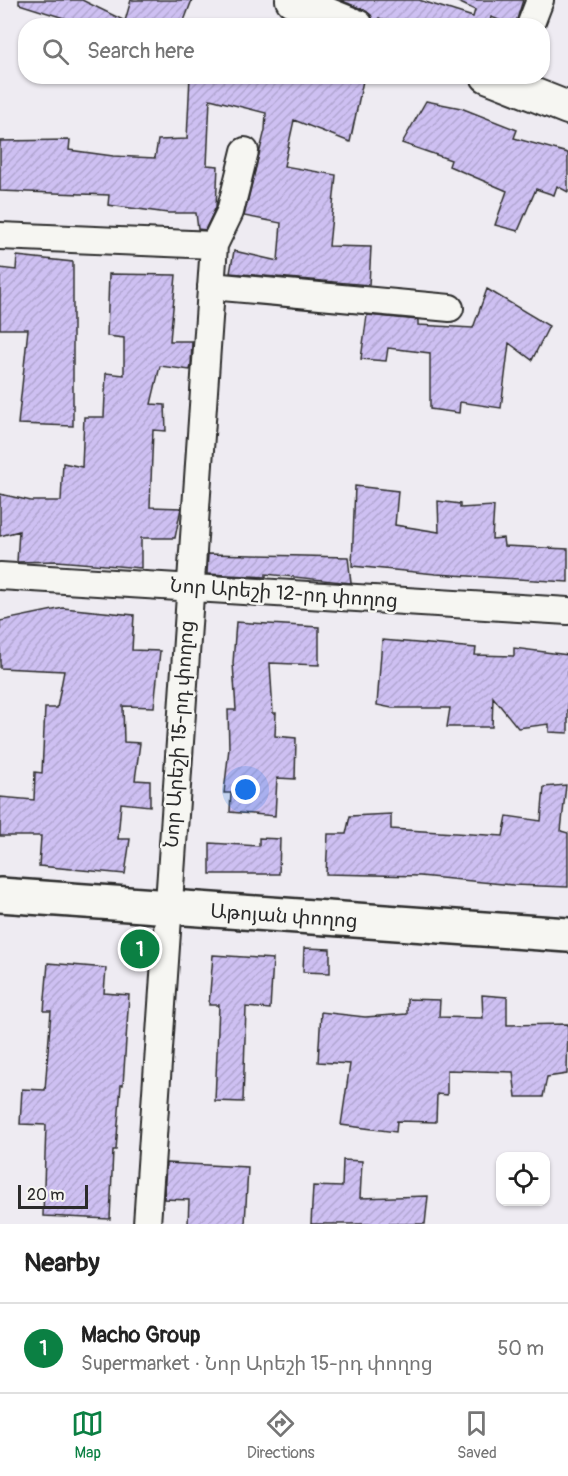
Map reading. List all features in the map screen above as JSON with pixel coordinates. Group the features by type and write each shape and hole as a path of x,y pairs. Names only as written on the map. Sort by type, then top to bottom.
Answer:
{"main road":[{"name":"Աթոյան փողոց","path":"0,895 168,909 568,935"}],"street":[{"path":"292,0 337,18"},
{"path":"533,18 540,0"},
{"path":"513,84 568,108"},
{"path":"0,236 214,245 230,212 245,151"},
{"name":"Նոր Արեշի 15-րդ փողոց","path":"147,1224 214,245"},
{"path":"211,286 450,308"},
{"name":"Նոր Արեշի 12-րդ փողոց","path":"0,576 568,611"}],"building":[{"path":"19,0 82,0 119,18 64,18 19,4"},
{"path":"131,0 192,0 185,18 126,18"},
{"path":"340,0 419,0 473,17 475,10 454,0 523,0 517,18 372,18 364,10"},
{"path":"190,84 362,84 350,142 294,120 284,166 336,175 329,246 371,247 369,285 230,273 234,251 278,261 281,223 244,216 265,130 266,113 210,99 207,165 218,166 216,207 205,230 198,229 196,213 168,213 108,205 109,195 0,191 0,141 70,140 69,150 113,156 155,158 158,140 187,139"},
{"path":"426,101 461,108 517,130 514,138 568,153 568,192 557,186 554,195 536,189 518,231 495,225 507,191 449,166 451,160 402,143"},
{"path":"17,256 73,262 73,426 18,424 28,329 0,329 0,268 16,270"},
{"path":"109,274 176,275 170,341 192,341 191,366 190,370 160,366 151,404 165,405 166,431 153,430 150,507 181,508 175,538 141,538 141,568 57,561 17,562 19,531 0,536 0,494 31,501 61,501 63,463 82,467 84,417 104,417 106,373 124,375 124,338 107,336"},
{"path":"487,289 549,326 532,360 509,343 501,408 460,402 459,413 430,409 430,353 388,348 386,361 361,359 367,315 418,320 418,325 473,328"},
{"path":"355,486 398,491 395,525 439,532 438,501 460,504 460,508 494,506 492,539 503,538 504,546 568,549 568,582 352,566"},
{"path":"208,554 348,557 351,583 266,574 266,577 207,574"},
{"path":"63,608 134,615 132,650 160,651 154,707 123,706 124,742 140,743 135,780 150,781 150,806 121,803 118,839 130,839 125,874 39,866 41,836 0,836 0,797 34,800 35,772 42,773 45,708 57,708 64,671 0,668 0,621"},
{"path":"236,622 319,627 319,665 270,663 273,713 276,713 275,736 296,738 295,779 277,778 275,816 230,812 231,793 224,793 229,748 228,710 236,710 233,663"},
{"path":"382,640 476,648 475,655 514,656 514,648 568,655 568,733 549,732 549,724 518,728 493,697 492,727 447,727 450,708 392,708 377,705"},
{"path":"566,785 561,831 568,833 568,887 513,885 420,876 326,874 328,834 346,834 350,816 391,814 391,829 503,836 507,816 541,821 544,787"},
{"path":"259,838 280,839 279,874 210,874 210,843 259,846"},
{"path":"304,948 330,949 330,973 303,972"},
{"path":"213,955 273,959 270,1009 246,1007 243,1102 215,1101 219,1005 209,1005"},
{"path":"48,963 106,968 104,993 129,995 123,1085 121,1085 116,1150 113,1150 110,1219 43,1216 46,1125 20,1124 22,1089 45,1090 51,1011 44,1011"},
{"path":"482,995 507,997 507,1025 568,1024 567,1074 547,1077 543,1097 516,1097 513,1072 447,1070 447,1095 437,1094 436,1122 397,1121 396,1132 341,1125 350,1064 318,1062 321,1012 365,1017 407,1014 407,999 440,1000 439,1017 483,1018"},
{"path":"343,1160 362,1161 360,1198 428,1196 425,1224 311,1224 313,1186 342,1187"},
{"path":"166,1163 248,1167 245,1224 188,1224 189,1200 164,1199"}],"place":[{"name":"Macho Group","path":"140,949"}]}
